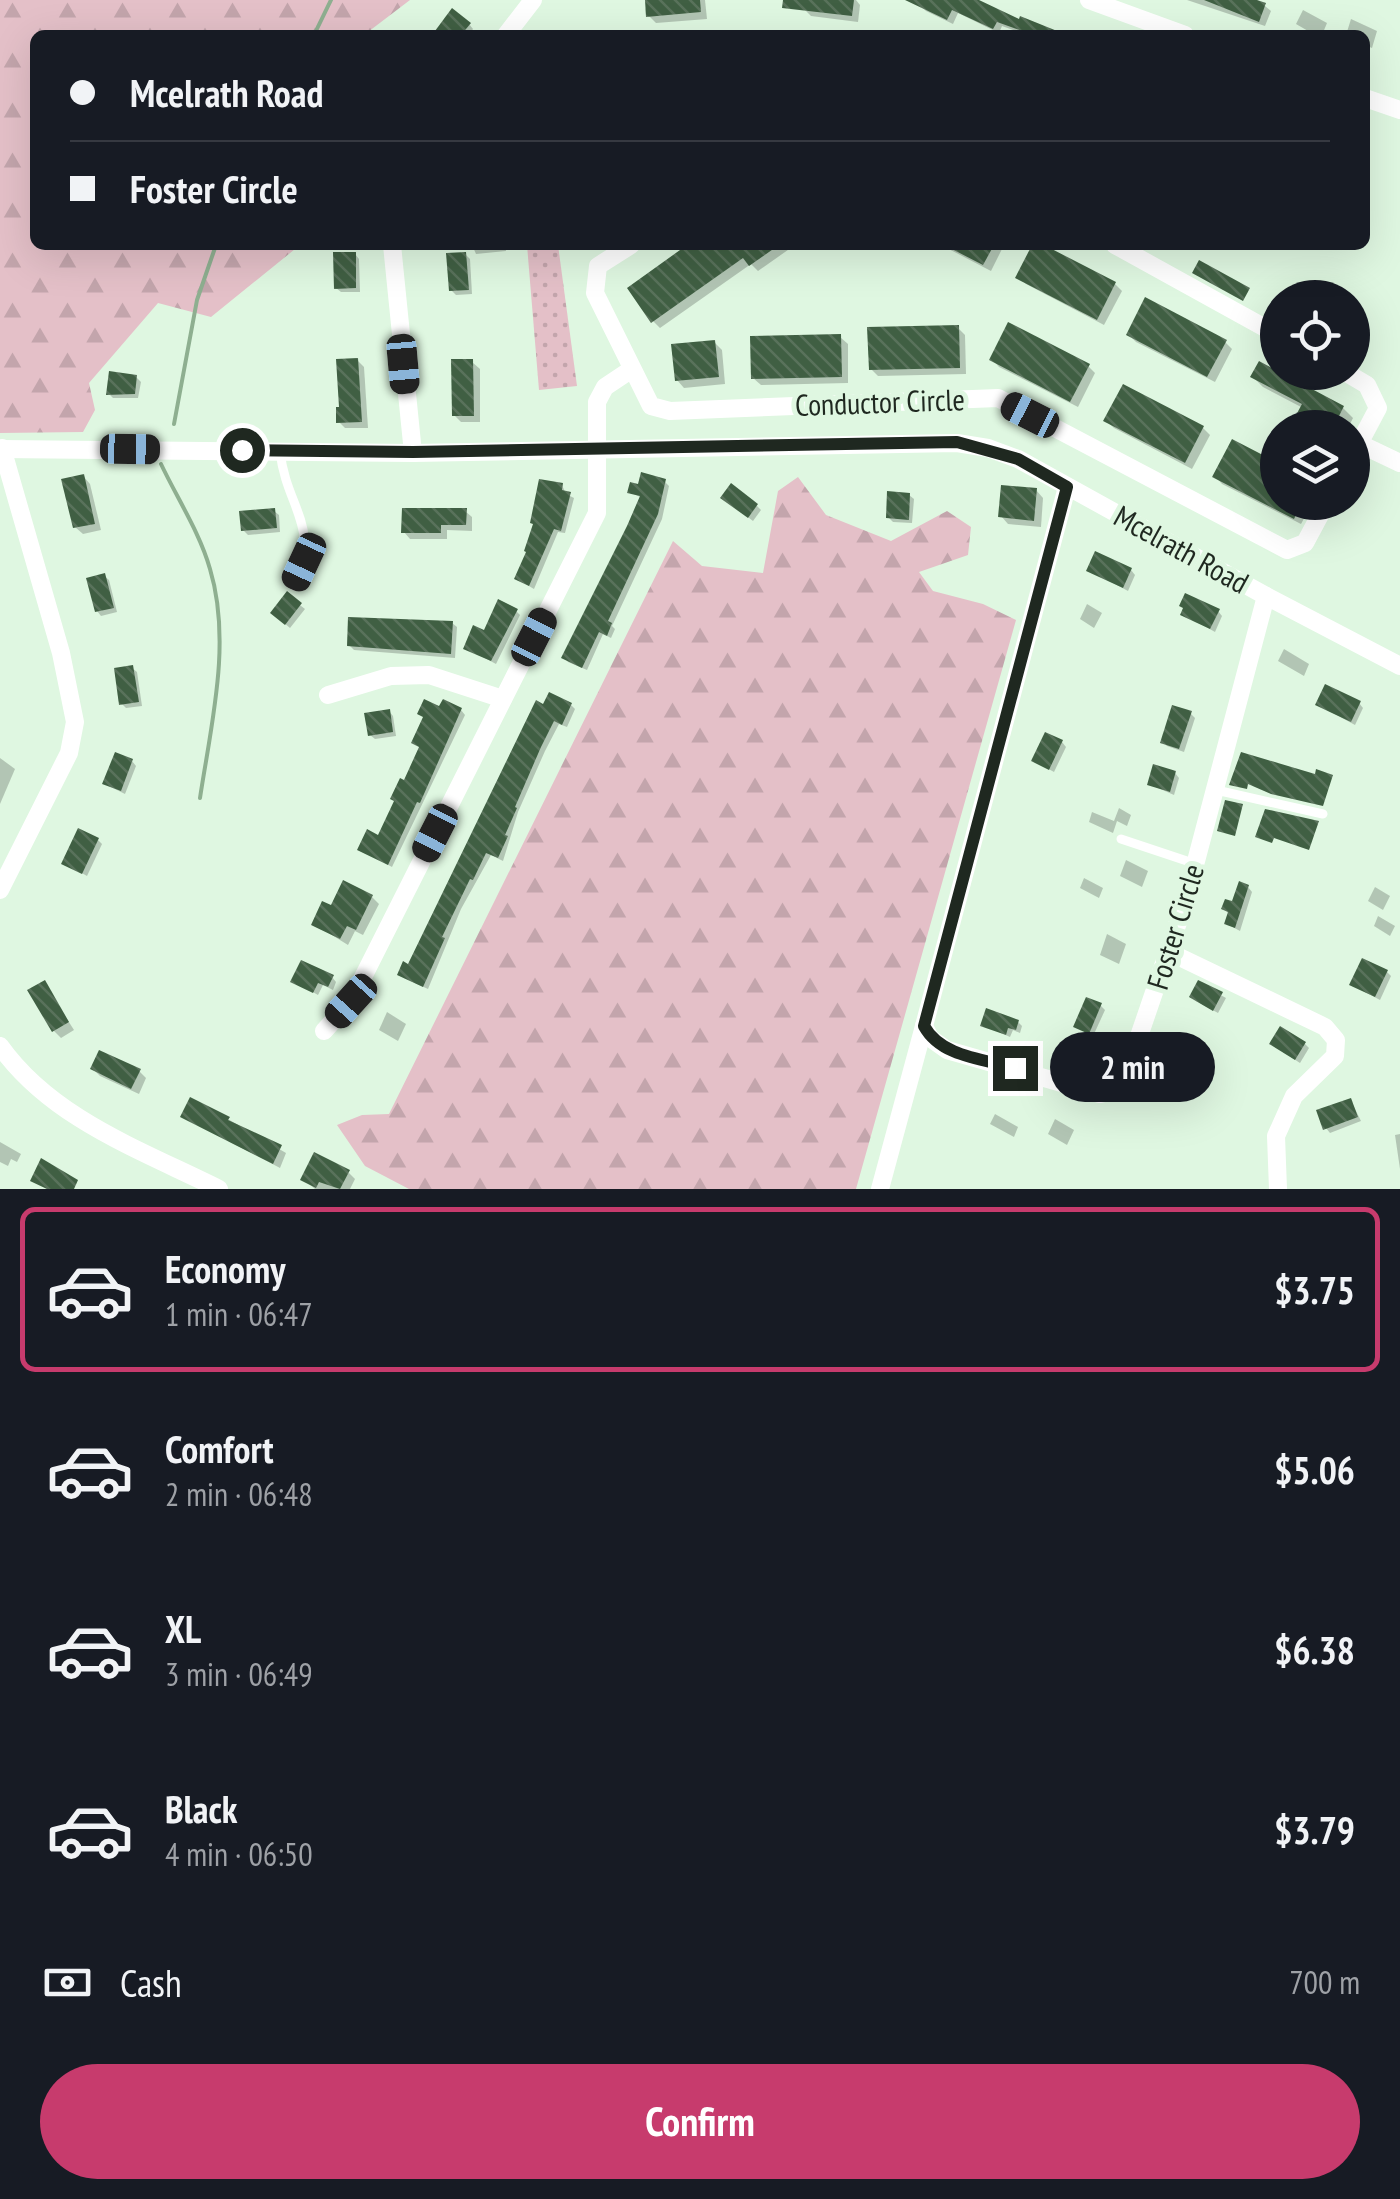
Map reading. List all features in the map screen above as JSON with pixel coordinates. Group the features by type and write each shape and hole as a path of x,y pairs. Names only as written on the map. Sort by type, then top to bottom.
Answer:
{"street":[{"path":"510,30 532,0"},
{"path":"1089,0 1171,30"},
{"path":"1370,100 1400,110"},
{"path":"393,250 413,452"},
{"name":"Conductor Circle","path":"623,250 598,266 595,293 651,406 670,411 998,398 1286,550 1305,543 1317,520"},
{"path":"1124,250 1260,325"},
{"path":"324,1031 351,1001 596,513 597,402 605,387 632,370"},
{"path":"1370,390 1378,408 1370,424"},
{"name":"Mcelrath Road","path":"1,448 413,452 957,442 1018,459 1400,666"},
{"path":"0,890 69,752 75,722 61,653 1,448"},
{"path":"1370,455 1400,463"},
{"path":"880,1189 1067,487"},
{"name":"Foster Circle","path":"924,1026 930,1038 947,1050 1106,1094 1118,1088 1126,1077 1196,864 1266,596"},
{"path":"328,695 391,676 429,675 503,699"},
{"path":"1169,952 1325,1027 1336,1040 1334,1056 1294,1096 1276,1136 1278,1189"},
{"path":"3,1054 38,1092 62,1108 190,1183 218,1189"}],"lane":[{"path":"280,451 282,469 305,531 304,562 294,586"},
{"path":"1216,790 1323,814"},
{"path":"1121,839 1196,864"}],"green space":[{"path":"0,0 410,0 371,30 30,30 30,250 294,250 211,317 158,303 89,383 95,410 83,432 0,433"},
{"path":"527,250 559,250 577,386 539,390"},
{"path":"798,477 826,515 891,541 947,511 971,527 968,555 919,572 933,591 983,604 1016,620 856,1189 409,1189 365,1166 337,1125 362,1115 389,1114 673,541 702,566 763,573 778,491"}],"building":[{"path":"645,0 700,0 701,12 646,17"},
{"path":"783,0 854,0 852,16 782,8"},
{"path":"905,0 979,0 1055,30 1019,30 997,22 993,29 952,10 947,20"},
{"path":"1204,0 1257,0 1266,3 1259,22"},
{"path":"452,8 471,23 465,30 436,30"},
{"path":"680,250 772,250 749,266 743,258 651,323 627,288"},
{"path":"954,250 991,250 983,265"},
{"path":"1029,250 1054,250 1116,282 1097,320 1015,278"},
{"path":"333,252 356,252 356,288 334,289"},
{"path":"466,252 469,290 449,291 446,253"},
{"path":"1199,260 1250,288 1243,301 1192,273"},
{"path":"1145,297 1227,340 1207,377 1126,335"},
{"path":"1008,322 1090,364 1070,402 989,360"},
{"path":"959,325 960,368 869,370 867,327"},
{"path":"841,334 842,377 751,379 750,336"},
{"path":"715,340 719,377 675,381 671,344"},
{"path":"358,358 362,422 336,423 336,359"},
{"path":"451,359 473,359 474,416 452,416"},
{"path":"1259,361 1260,362 1260,382 1250,377"},
{"path":"109,371 137,375 135,394 106,395"},
{"path":"1123,384 1204,426 1185,463 1103,421"},
{"path":"1275,390 1314,390 1344,406 1342,410 1299,410 1302,404"},
{"path":"1232,439 1260,454 1260,502 1212,477"},
{"path":"641,472 666,479 658,514 608,621 612,623 607,636 599,632 582,668 561,658 640,496 627,493 630,482 638,484"},
{"path":"84,474 95,524 73,528 61,479"},
{"path":"539,479 563,483 562,490 571,492 561,531 554,529 529,586 514,579 533,524 530,523"},
{"path":"731,483 758,504 748,518 720,498"},
{"path":"1001,485 1037,488 1034,521 998,517"},
{"path":"887,491 910,493 909,520 886,518"},
{"path":"275,508 277,528 241,531 239,511"},
{"path":"402,508 467,508 466,525 441,525 441,533 401,533"},
{"path":"1095,551 1132,568 1123,588 1086,571"},
{"path":"105,573 114,608 95,612 86,578"},
{"path":"287,591 302,603 285,625 270,613"},
{"path":"1185,593 1220,609 1210,629 1180,615"},
{"path":"498,599 518,609 491,661 463,649 473,625 484,630"},
{"path":"348,617 453,621 451,654 347,646"},
{"path":"133,665 139,702 119,705 114,668"},
{"path":"1325,684 1361,701 1351,722 1315,705"},
{"path":"549,692 572,703 562,725 554,721 541,747 498,858 486,853 473,880 470,879 423,987 397,975 403,961 408,964 536,700 543,704"},
{"path":"424,699 439,706 443,699 462,708 388,865 357,850 367,829 378,835 394,801 390,799 419,747 411,743 423,717 417,714"},
{"path":"1172,705 1192,711 1179,749 1160,743"},
{"path":"390,709 393,732 368,736 364,713"},
{"path":"1045,732 1063,740 1049,770 1031,761"},
{"path":"115,752 133,759 121,791 102,784"},
{"path":"1241,752 1315,774 1316,769 1333,775 1323,806 1271,794 1248,784 1247,789 1229,785"},
{"path":"1153,764 1176,771 1170,792 1147,785"},
{"path":"1225,800 1243,804 1235,836 1217,831"},
{"path":"1265,809 1319,821 1309,850 1274,838 1272,843 1255,837"},
{"path":"78,828 99,838 82,874 61,864"},
{"path":"343,880 373,895 356,930 347,926 340,939 311,925 322,901 331,905"},
{"path":"1239,881 1249,885 1235,928 1224,924 1228,912 1221,909 1225,899 1232,901"},
{"path":"1362,958 1388,970 1375,997 1349,985"},
{"path":"301,960 334,975 328,987 318,983 313,993 290,982"},
{"path":"45,980 69,1022 52,1032 27,990"},
{"path":"1198,980 1223,992 1213,1011 1189,997"},
{"path":"1086,997 1102,1003 1089,1034 1073,1027"},
{"path":"986,1008 1019,1020 1016,1030 1008,1028 1006,1035 980,1026"},
{"path":"1280,1026 1306,1042 1295,1060 1269,1044"},
{"path":"99,1050 141,1069 131,1089 90,1069"},
{"path":"190,1097 282,1145 273,1164 180,1117"},
{"path":"1351,1098 1358,1117 1323,1130 1316,1110"},
{"path":"314,1152 350,1170 340,1189 319,1182 316,1188 300,1180"},
{"path":"41,1158 78,1180 74,1189 47,1189 30,1181"}],"waterway":[{"path":"316,30 331,0"},
{"path":"174,424 197,300 214,250"},
{"path":"161,464 200,542 216,597 217,684 200,798"}],"route":[{"path":"242,450 598,450 957,442 1018,459 1067,487 924,1026 930,1038 947,1050 1015,1068"}]}
